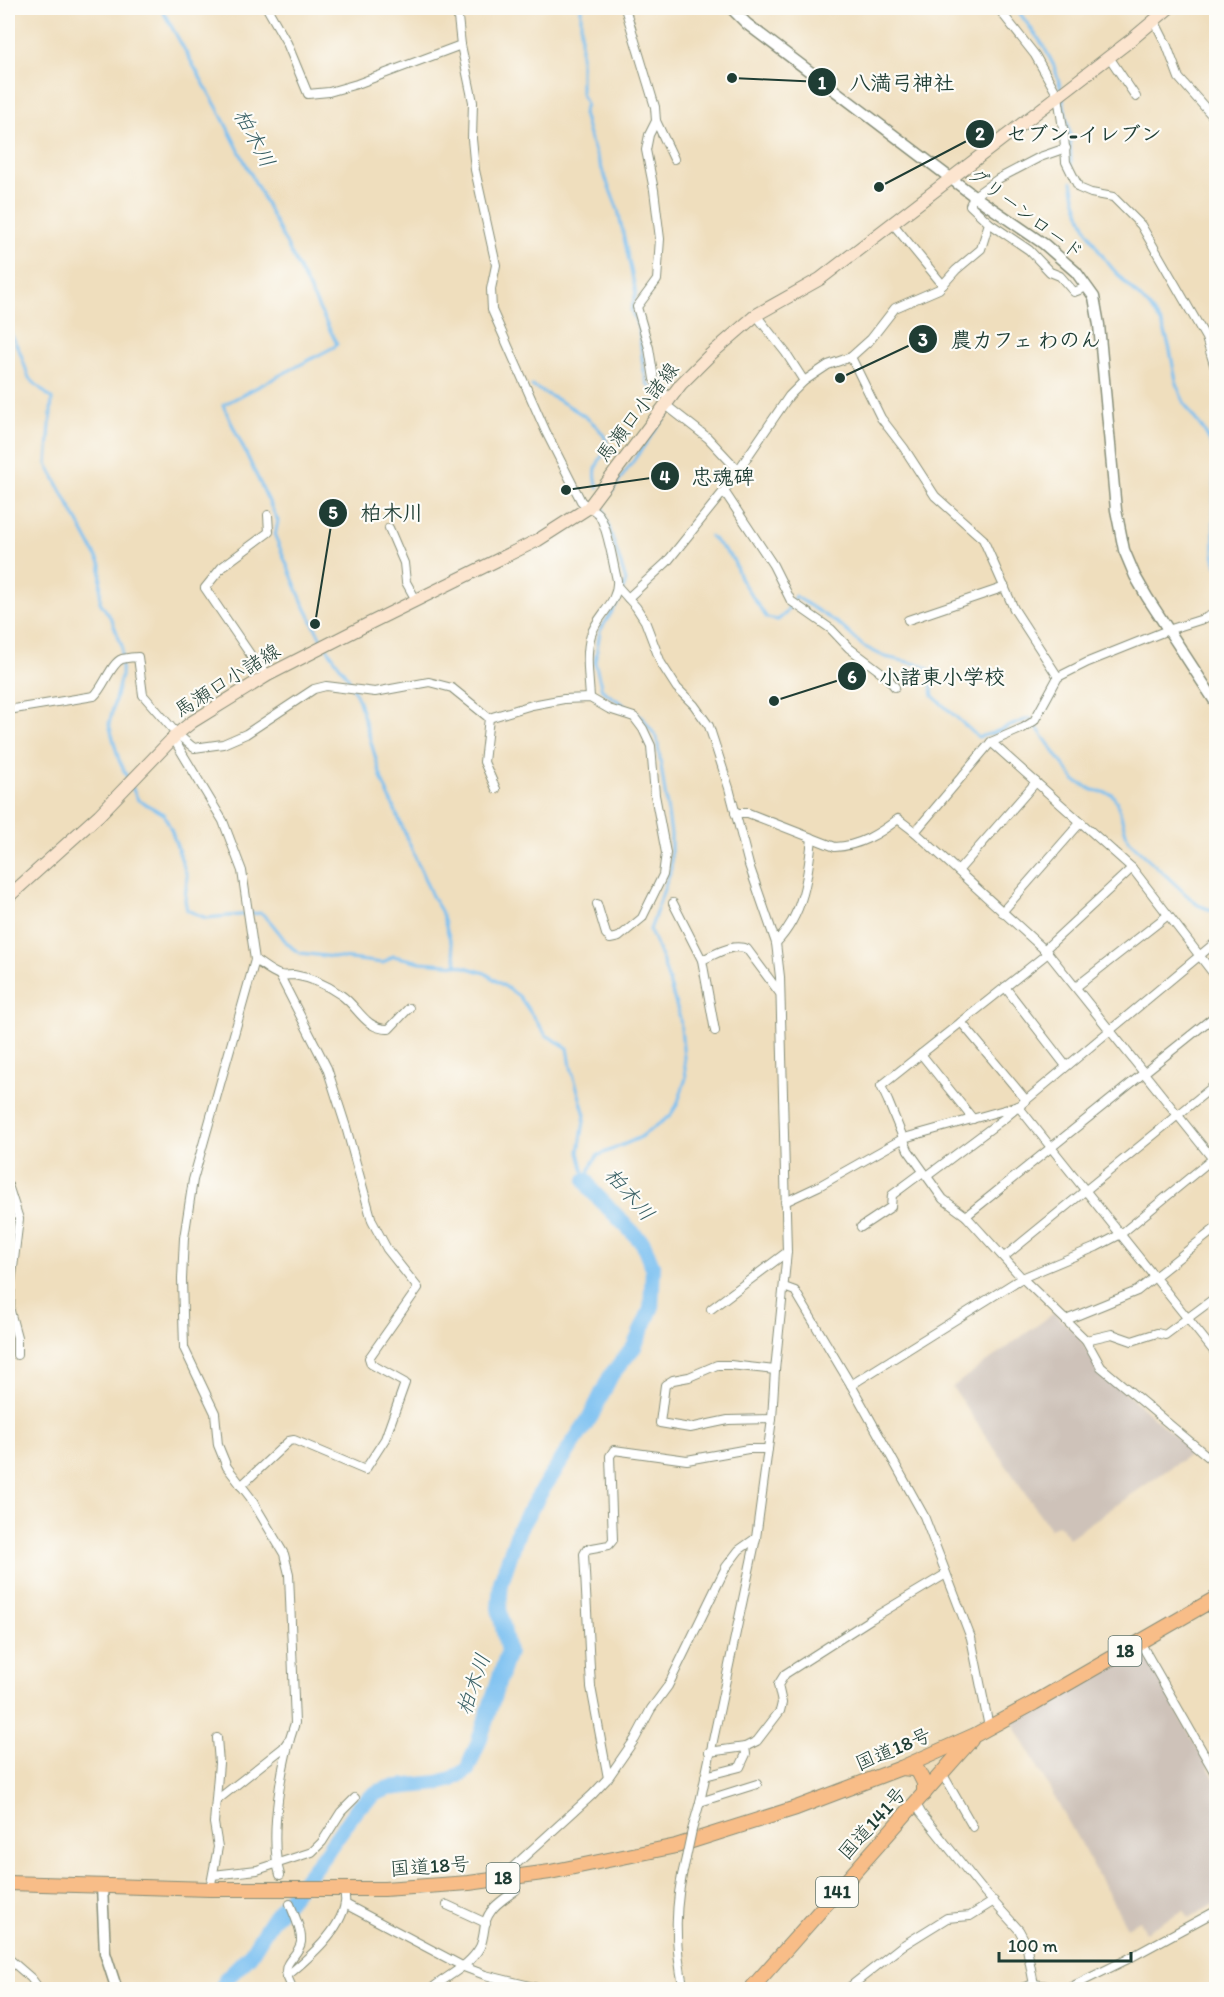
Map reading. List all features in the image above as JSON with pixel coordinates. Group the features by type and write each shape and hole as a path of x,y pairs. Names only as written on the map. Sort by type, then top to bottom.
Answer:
{"highway":[{"name":"18","path":"975,1735 1216,1598"},
{"name":"国道18号","path":"8,1882 102,1886 211,1882 384,1889 458,1884 539,1874 676,1846 796,1808 901,1768 975,1735"},
{"name":"国道141号","path":"750,1989 975,1735"},
{"path":"901,1768 918,1771 924,1783 920,1799"}],"main road":[{"name":"馬瀬口小諸線","path":"8,897 99,814 175,736 192,722 268,675 538,540 588,508 681,384 756,315 820,279 1109,57 1161,12"}],"street":[{"path":"267,8 287,43 308,94 329,92 357,84 461,45"},
{"path":"457,8 461,45 473,102 472,140 475,170 496,265 491,289 492,310 546,432 581,501 598,513 604,526 618,587 645,621 662,663 677,688 694,705 709,726 729,788 749,865 776,944 780,977 787,1252 772,1419 756,1538 677,1908 676,1944 684,1989 673,1989"},
{"path":"625,8 655,107 656,121 674,159"},
{"name":"グリーンロード","path":"731,8 747,24 974,196 1044,244 1076,272 1094,297 1099,325 1116,510 1124,550 1135,576 1216,703"},
{"path":"998,8 1035,55 1058,96 1066,162 1079,188 1113,197 1141,225 1206,338 1216,371"},
{"path":"1161,12 1167,46 1179,78 1216,120"},
{"path":"1109,57 1136,97"},
{"path":"656,121 649,135 646,150 660,239 657,280 637,307 649,348 654,379 668,404 708,438 738,470"},
{"path":"1066,148 1040,157 1008,174 974,196 970,205 989,223 1029,250 1050,272 1060,276 1074,292 1087,287"},
{"path":"628,598 668,562 724,491 789,396 804,381 828,364 851,357 871,339 895,308 939,289 956,270 981,249 989,223"},
{"path":"893,224 943,285"},
{"path":"756,315 804,381"},
{"path":"851,357 881,418 904,448 935,496 983,539 1014,609 1059,677"},
{"path":"724,491 773,565 791,601 831,629 849,648 885,675 895,687"},
{"path":"268,515 269,532 222,567 205,588 252,657 268,675"},
{"path":"389,528 404,563 406,582 416,600"},
{"path":"908,620 1005,586"},
{"path":"590,698 588,650 591,635 613,601 618,587"},
{"path":"915,832 991,742 1023,729 1034,721 1059,677 1088,662 1168,630 1203,620 1216,613"},
{"path":"8,710 94,696 100,691 116,663 121,659 138,657 143,695 175,736 223,821 242,872 255,960 193,1180 184,1238 182,1279 184,1348 214,1413 218,1445 227,1467 284,1554 289,1574 295,1723 290,1738 279,1800 276,1863 280,1875"},
{"path":"175,736 194,748 223,744 246,734 314,689 326,686 375,692 429,682 452,688 489,718"},
{"path":"489,718 532,705 564,699 590,698 634,717 643,729 651,746 655,795 666,853 663,875 642,918 619,937 610,939 606,934 597,904"},
{"path":"489,718 484,762 496,789"},
{"path":"991,742 1132,868 1216,977"},
{"path":"958,871 1036,782"},
{"path":"735,813 748,813 835,846 850,846 876,835 898,819 1046,951 1215,1159 1121,1233 1096,1247 1022,1278 851,1384"},
{"path":"1002,912 1081,822"},
{"path":"776,944 787,932 801,902 807,881 812,838"},
{"path":"1132,868 1005,987 880,1086 908,1150 943,1199 966,1216 1022,1278 1086,1340 1101,1367 1212,1460 1216,1455"},
{"path":"673,903 702,960 715,1031"},
{"path":"1076,987 1168,915"},
{"path":"861,1227 891,1206 891,1196 1026,1100 1216,942"},
{"path":"702,960 729,948 743,947 747,949 779,992"},
{"path":"255,960 280,975 292,975 329,986 348,999 371,1025 381,1029 389,1029 409,1008"},
{"path":"241,1486 289,1441 294,1440 365,1470 385,1439 405,1383 371,1364 369,1358 418,1288 387,1249 372,1221 327,1068 280,975"},
{"path":"1005,987 1066,1066"},
{"path":"966,1216 1216,1015"},
{"path":"961,1022 1026,1100"},
{"path":"921,1054 973,1119"},
{"path":"1004,1257 1216,1083"},
{"path":"785,1202 819,1186 904,1138 1018,1106"},
{"path":"1018,1106 1216,1354"},
{"path":"8,1185 19,1219 10,1311 17,1337 17,1354"},
{"path":"1066,1320 1137,1291 1216,1228"},
{"path":"711,1309 787,1252"},
{"path":"784,1287 795,1291 851,1384 924,1516 971,1638 989,1727"},
{"path":"1086,1340 1112,1334 1132,1341 1157,1333 1165,1335 1216,1297"},
{"path":"772,1419 728,1420 690,1428 660,1423 665,1385 673,1380 689,1377 717,1365 775,1370"},
{"path":"608,1778 591,1687 584,1554 587,1549 609,1545 613,1540 610,1456 614,1450 687,1460 748,1449 768,1449"},
{"path":"430,1989 464,1967 481,1947 491,1909 516,1890 513,1867 608,1778 668,1686 726,1567 738,1550 756,1538"},
{"path":"709,1752 745,1747 757,1741 780,1711 782,1703 778,1684 784,1674 945,1574"},
{"path":"1140,1642 1216,1774"},
{"path":"217,1738 219,1762 214,1823 218,1847 211,1882 312,1852 322,1842 341,1812 355,1798"},
{"path":"217,1800 283,1748 290,1738"},
{"path":"705,1776 740,1767 746,1754 745,1747"},
{"path":"942,1773 972,1827"},
{"path":"700,1802 757,1784"},
{"path":"920,1799 921,1813 958,1860 1019,1930 1026,1943 1034,1987"},
{"path":"102,1886 105,1953 117,1989"},
{"path":"287,1976 313,1954 337,1924 345,1904 344,1889"},
{"path":"846,1989 902,1946 947,1918 970,1916 994,1901"},
{"path":"290,1904 301,1944 286,1965 285,1970 292,1989"},
{"path":"345,1904 464,1967 485,1975 546,1989"},
{"path":"447,1905 486,1923"},
{"path":"1016,1989 1034,1987 1067,1989 1216,1911"},
{"path":"8,1958 40,1989"}],"shaded area":[{"path":"1054,1313 1078,1336 1101,1371 1193,1452 1069,1538 1059,1524 1050,1529 952,1387"},
{"path":"1142,1648 1216,1781 1216,1903 1189,1918 1184,1910 1145,1932 1139,1920 1127,1927 1012,1721"}],"waterway":[{"name":"柏木川","path":"161,8 218,109 337,344 223,405 278,521 275,536 302,601 323,643"},
{"path":"581,8 581,93 586,104 583,113 590,139 618,210 636,293 631,310 639,329 647,383 663,400"},
{"path":"1016,8 1043,45 1054,66 1061,89"},
{"path":"1062,95 1070,134 1071,166"},
{"path":"1072,182 1083,222 1096,246 1112,268 1161,323 1180,393 1211,445 1214,453 1216,565"},
{"path":"8,328 29,378 52,399 47,464 101,565 100,602 112,620 122,646 121,676 109,724 119,760 128,779"},
{"path":"532,386 577,411 598,427 608,447 597,466 595,476 598,488"},
{"path":"604,502 667,414 666,409"},
{"path":"586,1179 597,1156 639,1138 670,1116 677,1105 686,1078 680,1018 662,959 650,930 671,869 671,834 657,738 643,718 602,690 595,662 600,631 618,602 626,581 601,497"},
{"path":"710,536 733,559 741,580 767,618 778,620 786,613 795,596 840,625 863,646 885,657 922,665 929,669 933,696 978,737 1030,718 1075,781 1093,790 1112,794 1117,802 1128,840 1198,905 1216,912"},
{"name":"柏木川","path":"327,648 349,679 359,701 382,780 432,896 441,911 458,965 485,973 519,996 546,1035 568,1048 585,1115 579,1152 586,1180"},
{"path":"131,785 138,800 164,814 187,876 185,900 187,910 206,918 261,913 289,945 300,953 383,963 393,956 421,962 458,965"},
{"name":"柏木川","path":"221,1990 226,1979 250,1955 271,1921 322,1858 358,1807 376,1793 389,1788 438,1783 452,1779 467,1770 479,1741 508,1652 499,1608 501,1582 519,1529 591,1416 611,1375 634,1347 651,1309 653,1268 643,1243 592,1191 586,1180"}],"place":[{"name":"八満弓神社","path":"732,78"},
{"name":"セブン-イレブン","path":"879,187"},
{"name":"農カフェ わのん","path":"840,378"},
{"name":"忠魂碑","path":"566,490"},
{"name":"柏木川","path":"315,624"},
{"name":"小諸東小学校","path":"774,701"}]}
